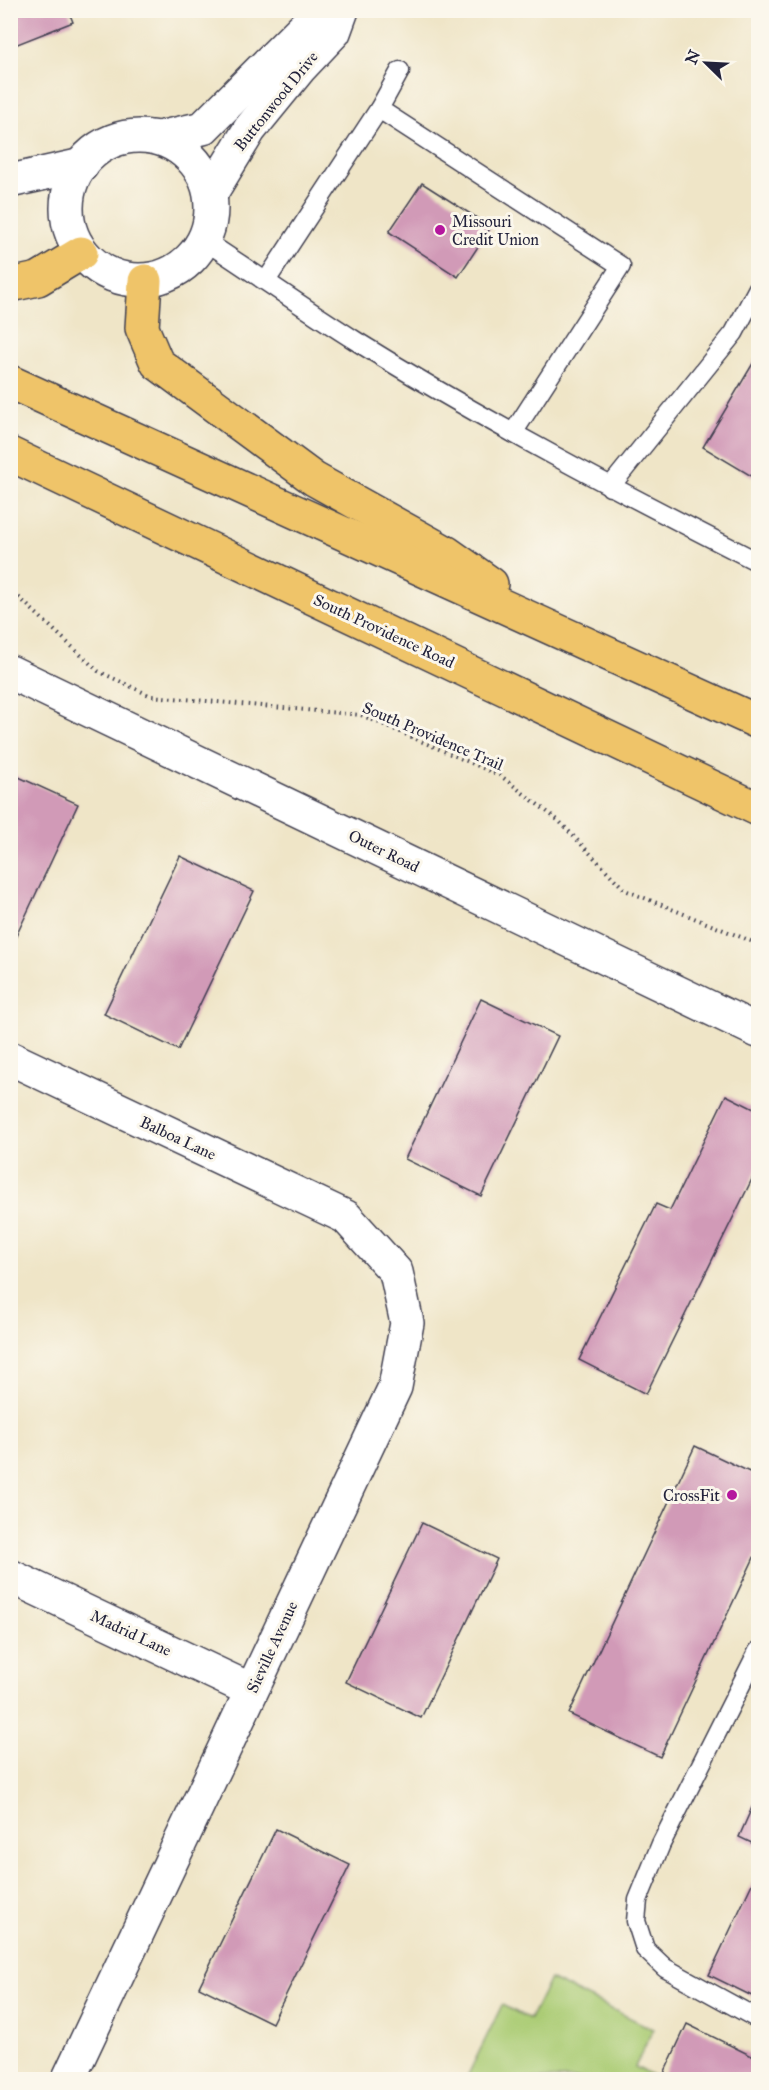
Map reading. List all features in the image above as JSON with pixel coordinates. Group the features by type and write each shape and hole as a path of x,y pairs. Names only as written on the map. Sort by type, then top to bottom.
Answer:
{"main road":[{"path":"10,285 38,279 81,253"},
{"path":"145,281 142,328 157,363 315,479 447,553 551,627"},
{"path":"10,382 759,722"},
{"name":"South Providence Road","path":"10,454 759,808"}],"street":[{"name":"Buttonwood Drive","path":"158,138 203,128 308,23 331,10"},
{"name":"Buttonwood Drive","path":"211,193 250,129 299,69 334,32 342,10"},
{"name":"Buttonwood Drive","path":"137,136 158,138 176,145 192,158 204,174 211,193 212,217 205,240 190,261 170,275 145,281 121,279 99,270 81,253 68,222 66,201 82,165 96,150 115,140 137,136"},
{"name":"Buttonwood Drive","path":"10,181 82,165"},
{"path":"10,196 66,201"},
{"name":"Outer Road","path":"10,672 759,1031"},
{"name":"Balboa Lane","path":"10,1058 346,1217"},
{"name":"Sieville Avenue","path":"69,2079 395,1387 406,1323 396,1272 346,1217"},
{"name":"Madrid Lane","path":"10,1576 251,1690"}],"lane":[{"path":"266,281 379,109 400,71"},
{"path":"379,109 621,266 513,433"},
{"path":"205,240 356,341 513,433 610,487 759,562"},
{"path":"610,487 734,333 759,288"},
{"path":"759,1651 661,1844 638,1900 636,1921 645,1949 665,1968 759,2019"}],"path":[{"name":"South Providence Trail","path":"10,589 98,670 151,696 361,715 501,776 559,821 625,890 759,944"}],"green space":[{"path":"550,1979 653,2029 635,2067 660,2079 466,2079 502,2005 530,2019"}],"building":[{"path":"10,10 68,10 73,22 10,47"},
{"name":"Missouri Credit Union","path":"422,183 491,227 458,277 389,232"},
{"path":"758,355 758,480 703,447"},
{"path":"10,773 78,804 10,949"},
{"path":"180,856 254,891 178,1050 104,1014"},
{"path":"481,999 558,1036 481,1196 405,1159"},
{"path":"726,1095 758,1111 758,1167 646,1394 579,1360 656,1204 670,1210"},
{"path":"695,1446 758,1476 758,1549 660,1757 569,1714"},
{"path":"422,1523 497,1559 421,1718 346,1682"},
{"path":"758,1794 758,1846 739,1837"},
{"path":"276,1829 350,1865 272,2023 199,1987"},
{"path":"758,1871 758,1999 709,1975"},
{"path":"687,2024 758,2059 758,2080 661,2080"}],"place":[{"name":"Missouri Credit Union","path":"440,230"},
{"name":"CrossFit","path":"732,1495"}]}
